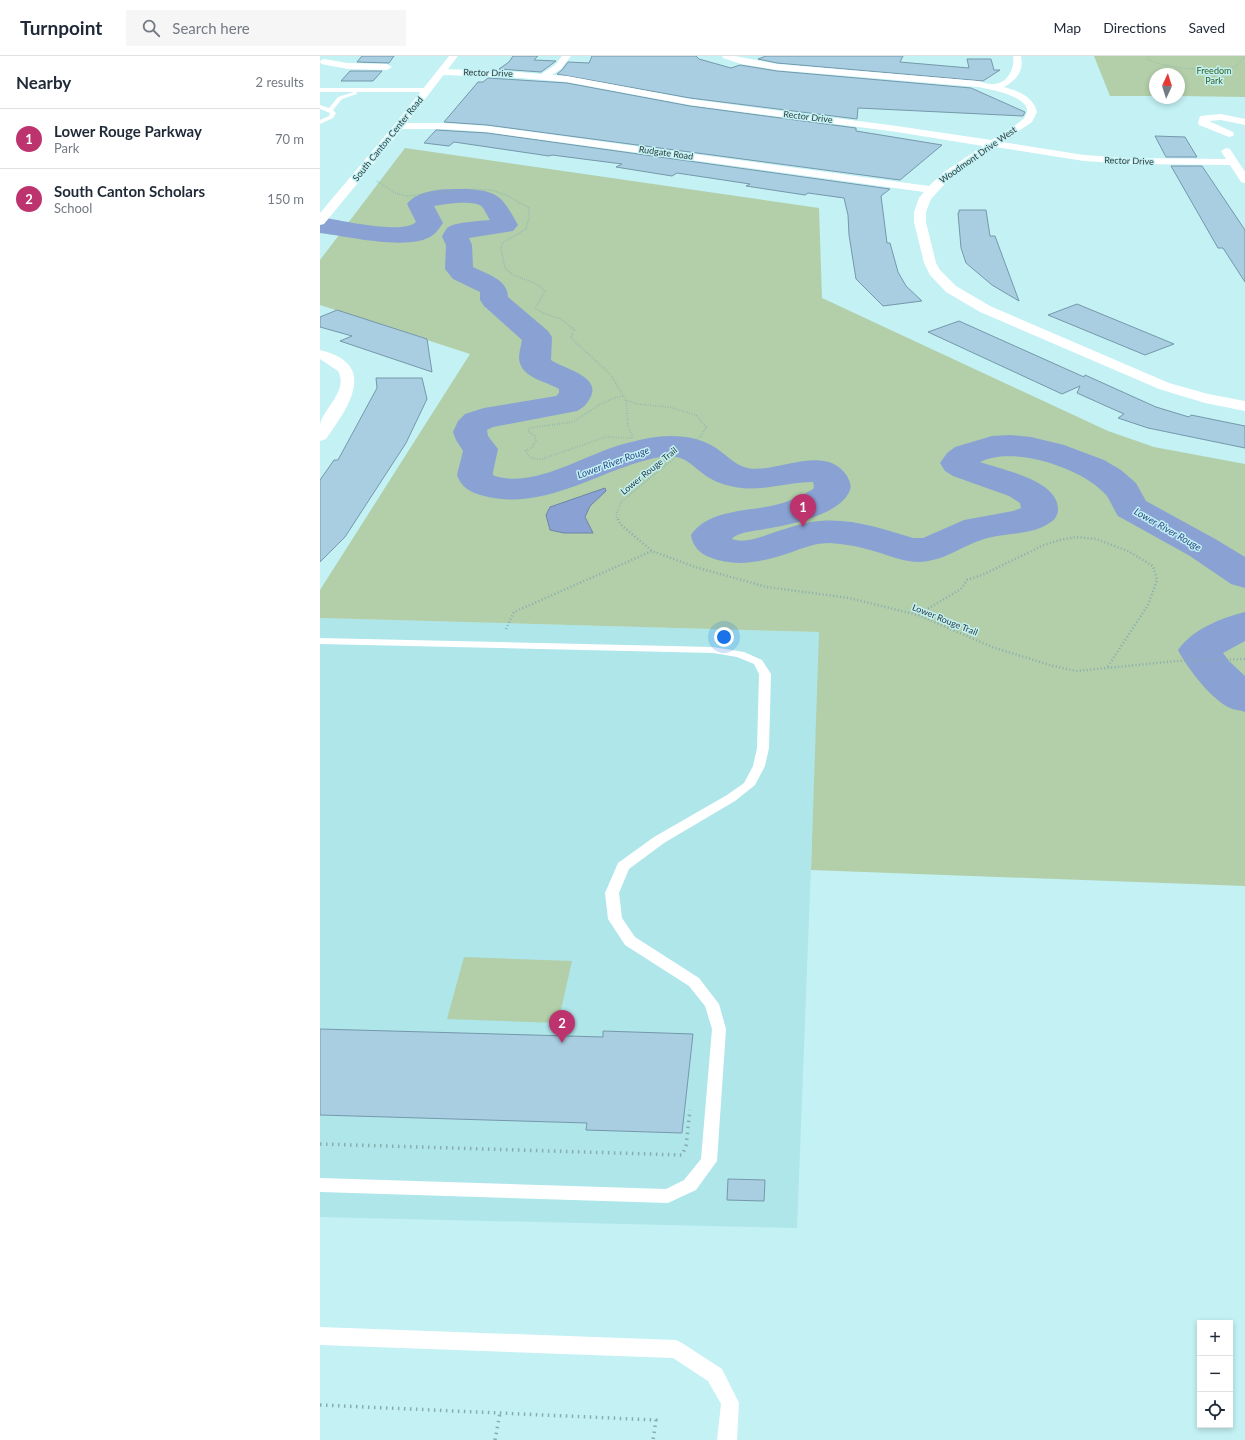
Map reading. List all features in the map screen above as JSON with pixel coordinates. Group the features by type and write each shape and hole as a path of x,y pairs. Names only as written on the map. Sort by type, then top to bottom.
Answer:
{"street":[{"path":"322,62 341,56"},
{"name":"South Canton Center Road","path":"322,219 399,126 454,56"},
{"path":"544,76 558,67 567,56"},
{"name":"Woodmont Drive West","path":"726,56 741,62 764,66 838,68 955,81 995,87 1023,98 1030,104 1033,110 1032,115 1028,120 948,174 925,198 920,212 920,222 930,263 935,272 943,282 960,296 985,309 1164,386 1205,398 1245,406"},
{"path":"995,87 1008,81 1016,73 1019,66 1017,56"},
{"path":"322,62 348,66 387,67"},
{"name":"Rector Drive","path":"441,72 474,72 544,76 595,83 690,102 897,128 1084,158 1128,161 1233,162"},
{"path":"1221,117 1239,128 1203,122 1204,118 1221,117"},
{"name":"Rudgate Road","path":"399,126 443,126 487,129 932,190"},
{"path":"1239,128 1223,140 1222,146 1245,180"},
{"path":"320,354 340,363 347,372 349,382 347,392 320,436"}],"lane":[{"path":"320,90 426,90"},
{"path":"327,100 340,98 364,90"},
{"path":"330,110 340,98"},
{"path":"320,107 330,110 333,113 331,117 320,122"},
{"path":"320,641 713,650 740,654 758,662 765,674 763,748 758,766 749,785 731,798 660,840 623,866 612,893 615,919 630,941 694,982 712,1004 719,1028 709,1161 690,1185 668,1196 320,1185"},
{"path":"320,1336 676,1349 715,1375 730,1403 727,1440"}],"path":[{"path":"1148,56 1147,59 1169,67 1190,68 1234,67 1245,57"},
{"path":"356,179 373,180 384,183 394,194 403,196 417,196 455,190 490,190 510,196 517,203 529,208 529,218 526,229 502,243 501,249 505,268 513,275 538,284 544,291 536,308 542,314 556,316 566,322 574,330 571,338 610,374 624,396 626,400 628,426 633,438 606,437 557,452 543,459 535,460 529,457 526,452 536,441 535,436 528,431 529,428 573,422 599,405 614,398 624,396"},
{"name":"Lower Rouge Trail","path":"626,400 637,404 669,407 696,415 706,427 702,435 622,501 616,514 620,524 652,550 695,567 767,587 849,598 918,615 992,647 1053,666 1077,671 1176,661 1245,659"},
{"path":"918,615 961,588 967,580 982,576 1050,543 1066,538 1092,538 1125,549 1153,566 1157,580 1148,605 1107,668"},
{"path":"501,646 508,622 514,612 652,550"},
{"path":"320,1144 682,1155 686,1146 690,1108"},
{"path":"320,1405 656,1420 654,1440"},
{"path":"495,1440 500,1413"}],"shaded area":[{"path":"605,488 606,491 590,506 585,517 593,533 564,533 550,530 546,515 550,507"},
{"path":"320,618 820,632 797,1228 320,1217"}],"green space":[{"name":"Freedom Park","path":"1094,56 1245,56 1245,97 1185,96 1185,68 1149,68 1149,96 1110,96"},
{"path":"405,148 819,208 822,298 1108,431 1154,447 1245,464 1245,886 811,870 819,632 320,618 320,590 470,354 320,305 320,260"},
{"path":"464,957 572,961 558,1023 447,1019"}],"building":[{"path":"362,56 394,56 389,63 357,62"},
{"path":"513,56 538,56 534,60 556,61 541,72 499,69 509,62"},
{"path":"592,56 696,56 699,59 731,68 740,65 777,71 971,88 1025,112 1023,116 858,108 857,119 690,98 557,74 568,62 589,63"},
{"path":"766,56 903,56 900,62 969,68 967,59 991,59 994,70 1000,70 983,81 777,63 758,59"},
{"path":"350,71 382,71 373,81 341,81"},
{"path":"488,78 567,83 690,106 856,128 856,131 942,145 900,180 487,125 444,122 478,82 483,82"},
{"path":"436,130 487,133 890,189 881,196 887,243 890,243 898,272 906,286 922,301 883,306 856,279 849,235 848,215 844,198 808,193 805,195 746,186 750,184 677,173 672,176 616,167 622,164 552,155 549,156 454,142 449,146 424,143"},
{"path":"1155,136 1185,137 1197,157 1166,157"},
{"path":"1171,166 1202,166 1245,230 1245,282 1223,248 1218,248"},
{"path":"959,210 986,210 990,236 995,236 1019,301 992,285 966,263 961,248"},
{"path":"1077,304 1174,344 1145,355 1048,315"},
{"path":"337,310 427,339 432,372 340,341 352,336 320,327 320,317"},
{"path":"959,321 1084,377 1085,375 1156,407 1189,417 1191,415 1245,426 1245,448 1148,428 1118,418 1124,414 1077,393 1080,386 1062,394 928,332"},
{"path":"376,378 422,378 427,399 406,443 345,537 320,562 320,480 334,460 338,460 377,388"},
{"path":"320,1029 603,1037 603,1031 693,1034 682,1133 586,1130 587,1123 320,1115"},
{"path":"728,1179 765,1180 764,1201 727,1200"}],"waterway":[{"name":"Lower River Rouge","path":"320,225 378,234 410,234 422,230 430,223 420,204 425,201 455,196 476,197 484,198 490,201 497,209 505,225 504,226 457,233 455,237 459,245 459,269 463,273 491,287 494,292 494,300 537,337 535,355 535,362 537,365 572,382 576,391 573,399 565,404 484,418 473,424 470,428 471,436 481,449 475,475 476,478 485,485 497,488 516,489 534,487 552,483 638,451 665,446 685,447 700,453 724,471 739,477 753,479 814,471 826,474 832,483 833,487 830,494 802,509 781,515 733,524 717,530 710,535 710,537 711,541 718,547 729,551 752,551 809,534 819,532 839,532 859,535 909,549 921,550 940,545 978,528 1022,521 1039,514 1040,504 1033,495 1008,483 966,469 958,463 963,457 970,453 992,446 1010,445 1031,447 1072,459 1108,478 1121,489 1131,508 1204,548 1245,576"},
{"name":"Lower River Rouge","path":"1245,625 1207,644 1200,650 1213,671 1245,698"}],"place":[{"name":"Lower Rouge Parkway","path":"803,527"},
{"name":"South Canton Scholars","path":"562,1043"}]}
